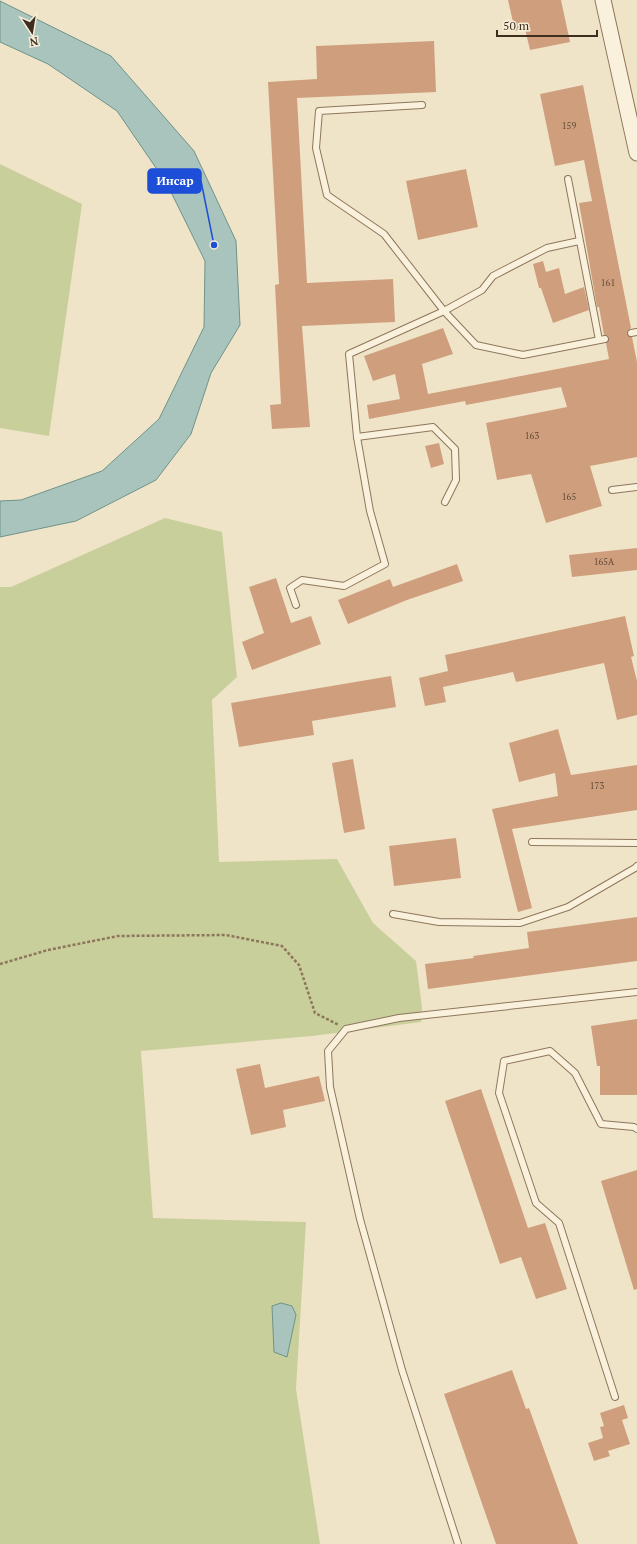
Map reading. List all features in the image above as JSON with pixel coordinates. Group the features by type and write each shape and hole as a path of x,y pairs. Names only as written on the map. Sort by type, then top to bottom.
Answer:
{"street":[{"path":"603,0 635,134 637,153"}],"lane":[{"path":"422,105 320,111 316,148 327,195 384,234 444,311 476,345 523,355 602,339 578,241 568,179"},
{"path":"296,605 290,588 302,580 344,586 386,564 370,511 358,437 349,354 444,311 482,290 493,276 547,248 578,241"},
{"path":"358,437 433,427 455,449 456,480 445,502"},
{"path":"612,490 637,487"},
{"path":"532,842 637,843"},
{"path":"393,914 439,922 520,923 568,907 637,866"},
{"path":"458,1544 402,1370 360,1219 330,1087 328,1051 346,1029 399,1018 637,992"},
{"path":"615,1397 559,1222 536,1203 499,1093 504,1061 550,1051 575,1073 601,1124 634,1127 637,1129"}],"path":[{"path":"0,964 48,950 118,936 226,935 282,946 299,965 315,1013 346,1029"}],"green space":[{"path":"0,164 82,204 49,436 0,428"},
{"path":"165,518 222,532 237,677 212,700 219,862 337,859 373,923 416,961 422,1007 421,1022 312,1036 141,1051 153,1218 306,1222 296,1389 320,1544 0,1544 0,587 11,587"}],"water":[{"path":"0,1 111,56 194,151 236,241 240,325 211,373 191,434 156,480 76,521 0,537 0,501 21,500 102,471 159,419 204,327 205,261 167,184 117,111 48,64 0,42"},
{"path":"281,1303 292,1306 296,1315 287,1357 274,1352 272,1306"}],"building":[{"path":"508,0 561,0 570,42 530,50 525,29 515,31"},
{"path":"434,41 436,92 297,98 307,283 393,279 395,322 302,326 310,427 272,429 270,405 281,404 275,285 279,284 268,82 317,79 316,46"},
{"path":"583,85 631,328 627,331 627,334 632,337 637,362 637,457 590,466 602,506 546,523 531,474 497,480 486,423 567,407 561,387 466,405 465,401 369,419 367,405 400,399 395,374 373,381 364,356 443,328 453,354 422,364 428,394 609,359 606,343 609,339 608,336 604,335 599,307 597,307 579,203 592,201 584,160 555,166 540,94"},
{"path":"466,169 478,227 418,240 406,181"},
{"path":"543,261 546,272 559,268 565,294 584,287 589,310 553,323 541,288 539,288 533,264"},
{"path":"439,443 444,464 431,468 425,446"},
{"path":"637,548 637,570 572,577 569,555"},
{"path":"457,564 463,581 407,600 348,624 338,600 390,579 393,587"},
{"path":"276,578 291,623 311,616 321,644 252,670 242,642 264,633 249,587"},
{"path":"625,616 634,656 631,657 637,681 637,715 617,720 604,663 516,682 513,672 443,687 446,702 425,706 419,678 448,671 445,655"},
{"path":"391,676 396,707 312,721 314,735 239,747 231,703"},
{"path":"558,729 571,775 637,765 637,810 512,829 532,908 518,912 492,809 558,796 555,773 519,782 509,743"},
{"path":"353,759 365,829 344,833 332,763"},
{"path":"456,838 461,878 394,886 389,846"},
{"path":"637,917 637,961 428,989 425,964 474,958 473,956 529,948 527,932"},
{"path":"637,1019 637,1095 600,1095 600,1066 597,1066 591,1026"},
{"path":"260,1064 265,1088 319,1076 325,1101 283,1110 286,1127 251,1135 236,1069"},
{"path":"481,1089 528,1228 545,1223 567,1289 536,1299 521,1257 500,1264 445,1101"},
{"path":"637,1170 637,1289 634,1290 601,1181"},
{"path":"512,1370 526,1409 529,1408 578,1544 496,1544 444,1394"},
{"path":"624,1405 628,1418 622,1420 630,1444 608,1451 610,1456 594,1461 588,1443 603,1438 600,1427 604,1426 600,1413"}],"place":[{"name":"Инсар","path":"214,245"}]}
